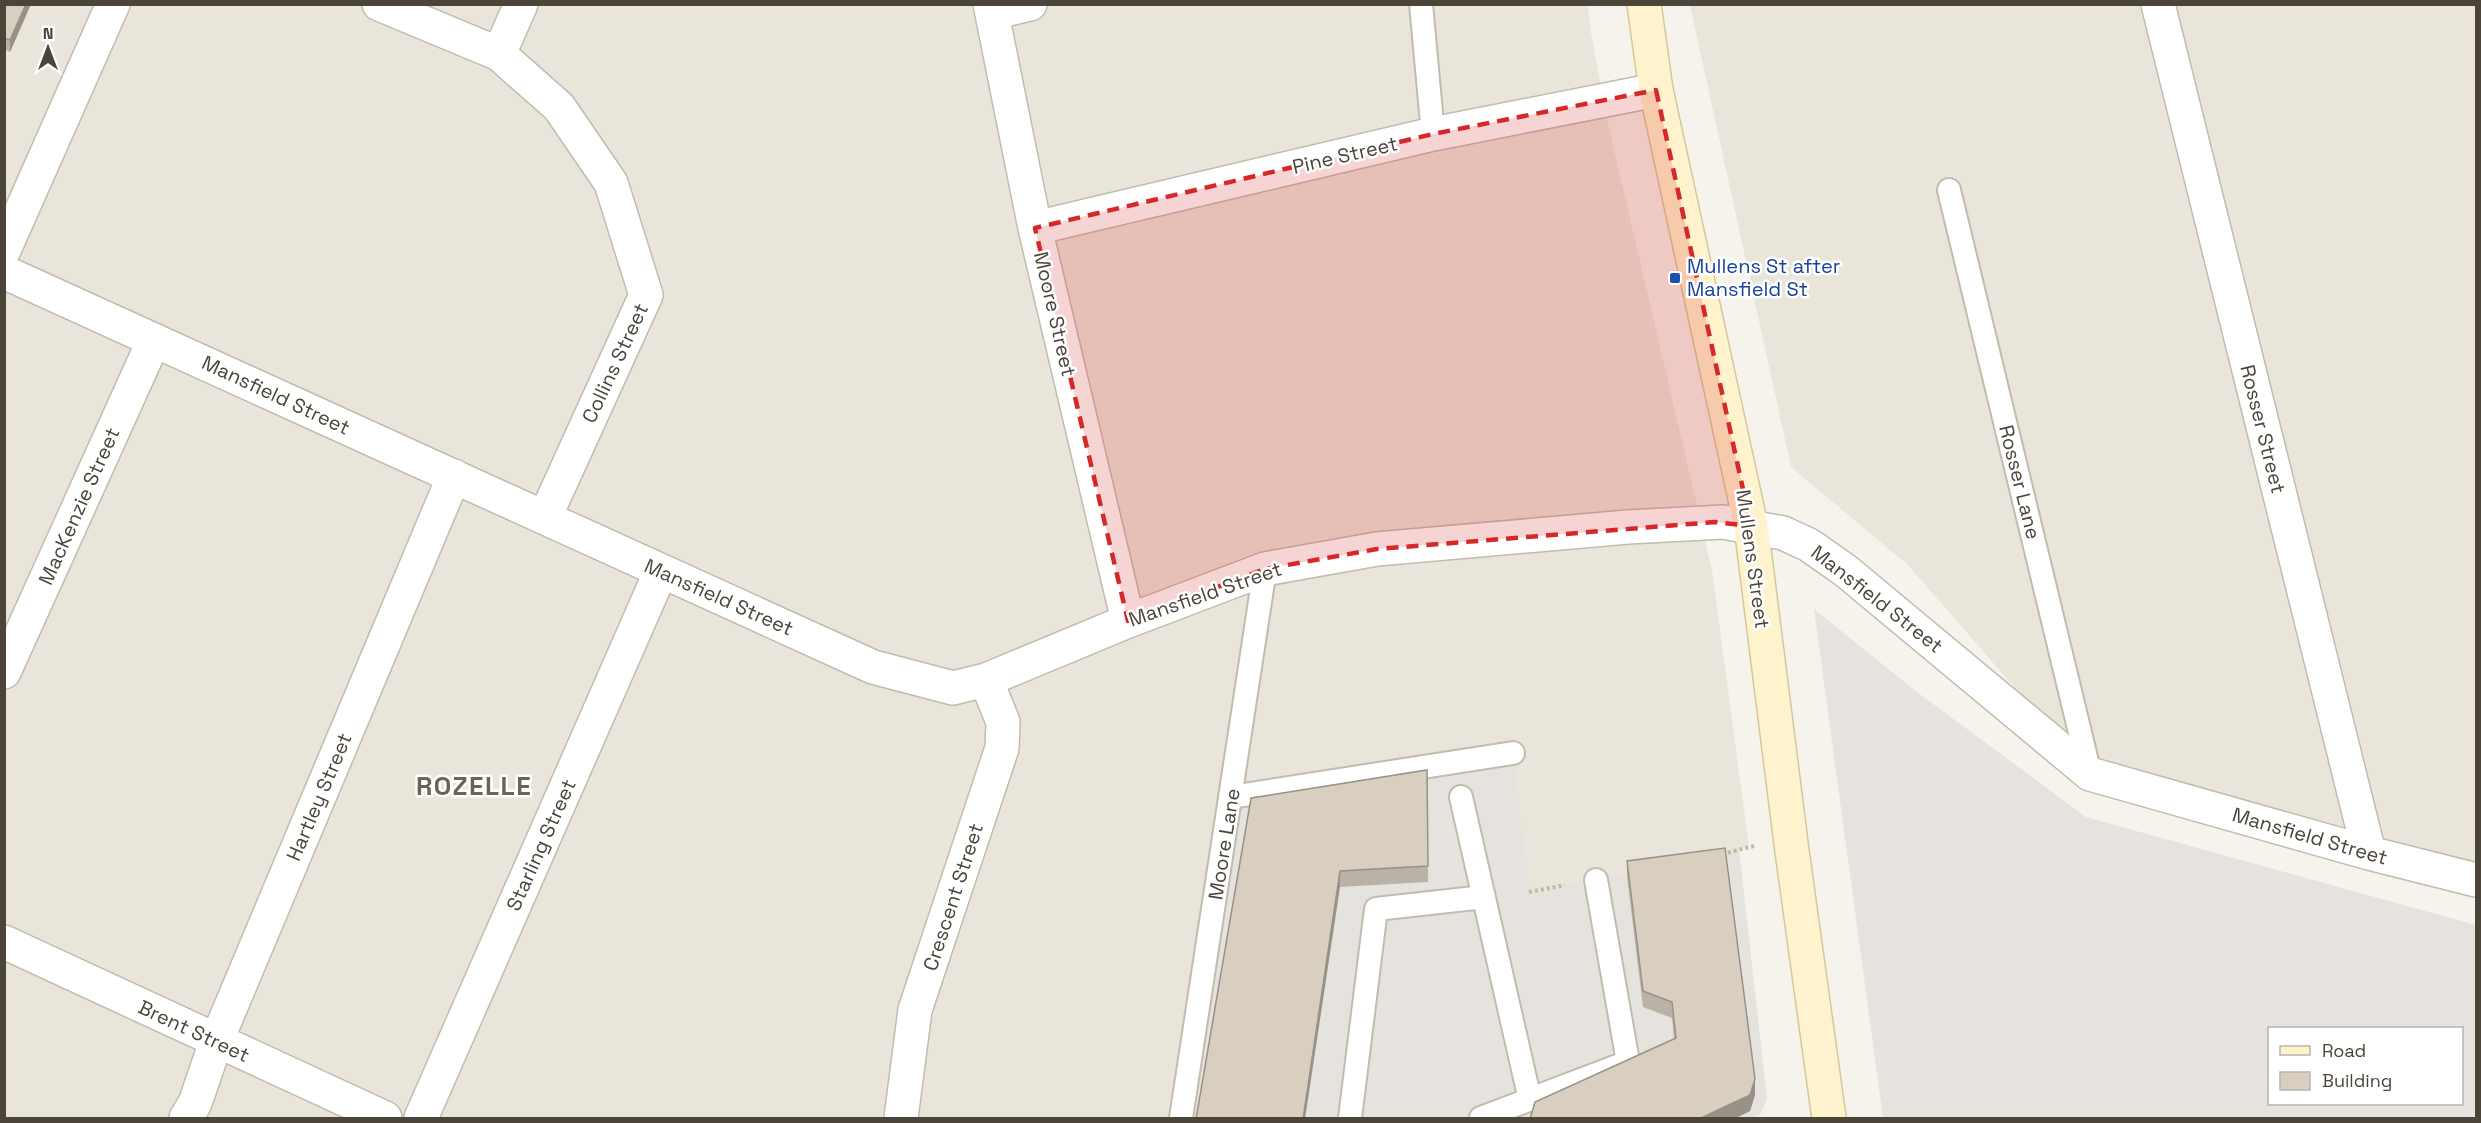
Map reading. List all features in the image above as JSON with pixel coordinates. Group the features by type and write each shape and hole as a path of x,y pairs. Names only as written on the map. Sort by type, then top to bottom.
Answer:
{"street":[{"path":"4,250 113,4"},
{"name":"Collins Street","path":"380,4 499,54 559,107 612,183 646,295 544,517"},
{"path":"499,54 521,4"},
{"path":"991,9 1030,4"},
{"name":"Mullens Street","path":"1644,4 1656,90 1751,526 1829,1119"},
{"name":"Rosser Street","path":"2158,4 2369,853"},
{"name":"Moore Street","path":"991,9 1035,228 1128,621"},
{"name":"Pine Street","path":"1035,228 1433,134 1656,90"},
{"name":"Mansfield Street","path":"4,272 873,667 953,688 986,680 1128,621 1265,568 1377,549 1723,522 1783,533 1809,545 1846,571 2090,774 2369,853 2476,880"},
{"name":"MacKenzie Street","path":"4,672 154,340"},
{"name":"Hartley Street","path":"186,1119 195,1102 216,1042 454,476"},
{"name":"Starling Street","path":"420,1119 661,570"},
{"name":"Crescent Street","path":"901,1119 915,1010 1002,748 1003,722 986,680"},
{"name":"Brent Street","path":"4,942 385,1119"}],"lane":[{"path":"1421,4 1433,134"},
{"name":"Rosser Lane","path":"1949,190 2090,774"},
{"name":"Moore Lane","path":"1181,1119 1265,568"},
{"path":"1231,797 1513,753"},
{"path":"1461,797 1530,1100"},
{"path":"1485,1118 1628,1062 1596,880"},
{"path":"1350,1119 1376,909 1484,897"}],"path":[{"path":"1711,856 1754,846"},
{"path":"1529,892 1596,880"}],"highlighted area":[{"path":"1656,90 1751,526 1715,522 1377,549 1265,569 1128,621 1035,228 1433,134"}],"shaded area":[{"path":"5,5 1588,5 1608,124 1712,570 1749,847 1529,892 1513,753 1181,1118 5,1118"},
{"path":"1690,5 2476,5 2476,880 2090,774 1907,564 1791,467"},
{"path":"1814,609 1917,692 2086,817 2476,925 2476,1118 1883,1118"},
{"path":"1513,753 1530,892 1739,849 1767,1099 1760,1115 1753,1118 1181,1118 1231,797"}],"building":[{"path":"4,4 26,4 10,40 4,38"},
{"path":"1427,770 1428,866 1340,871 1303,1119 1196,1119 1251,798"},
{"path":"1725,848 1755,1079 1750,1095 1699,1119 1530,1119 1535,1102 1676,1038 1672,1002 1643,991 1627,861"}],"place":[{"name":"Mullens St after Mansfield St","path":"1675,278"}],"district":[{"name":"ROZELLE","path":"474,786"}]}
